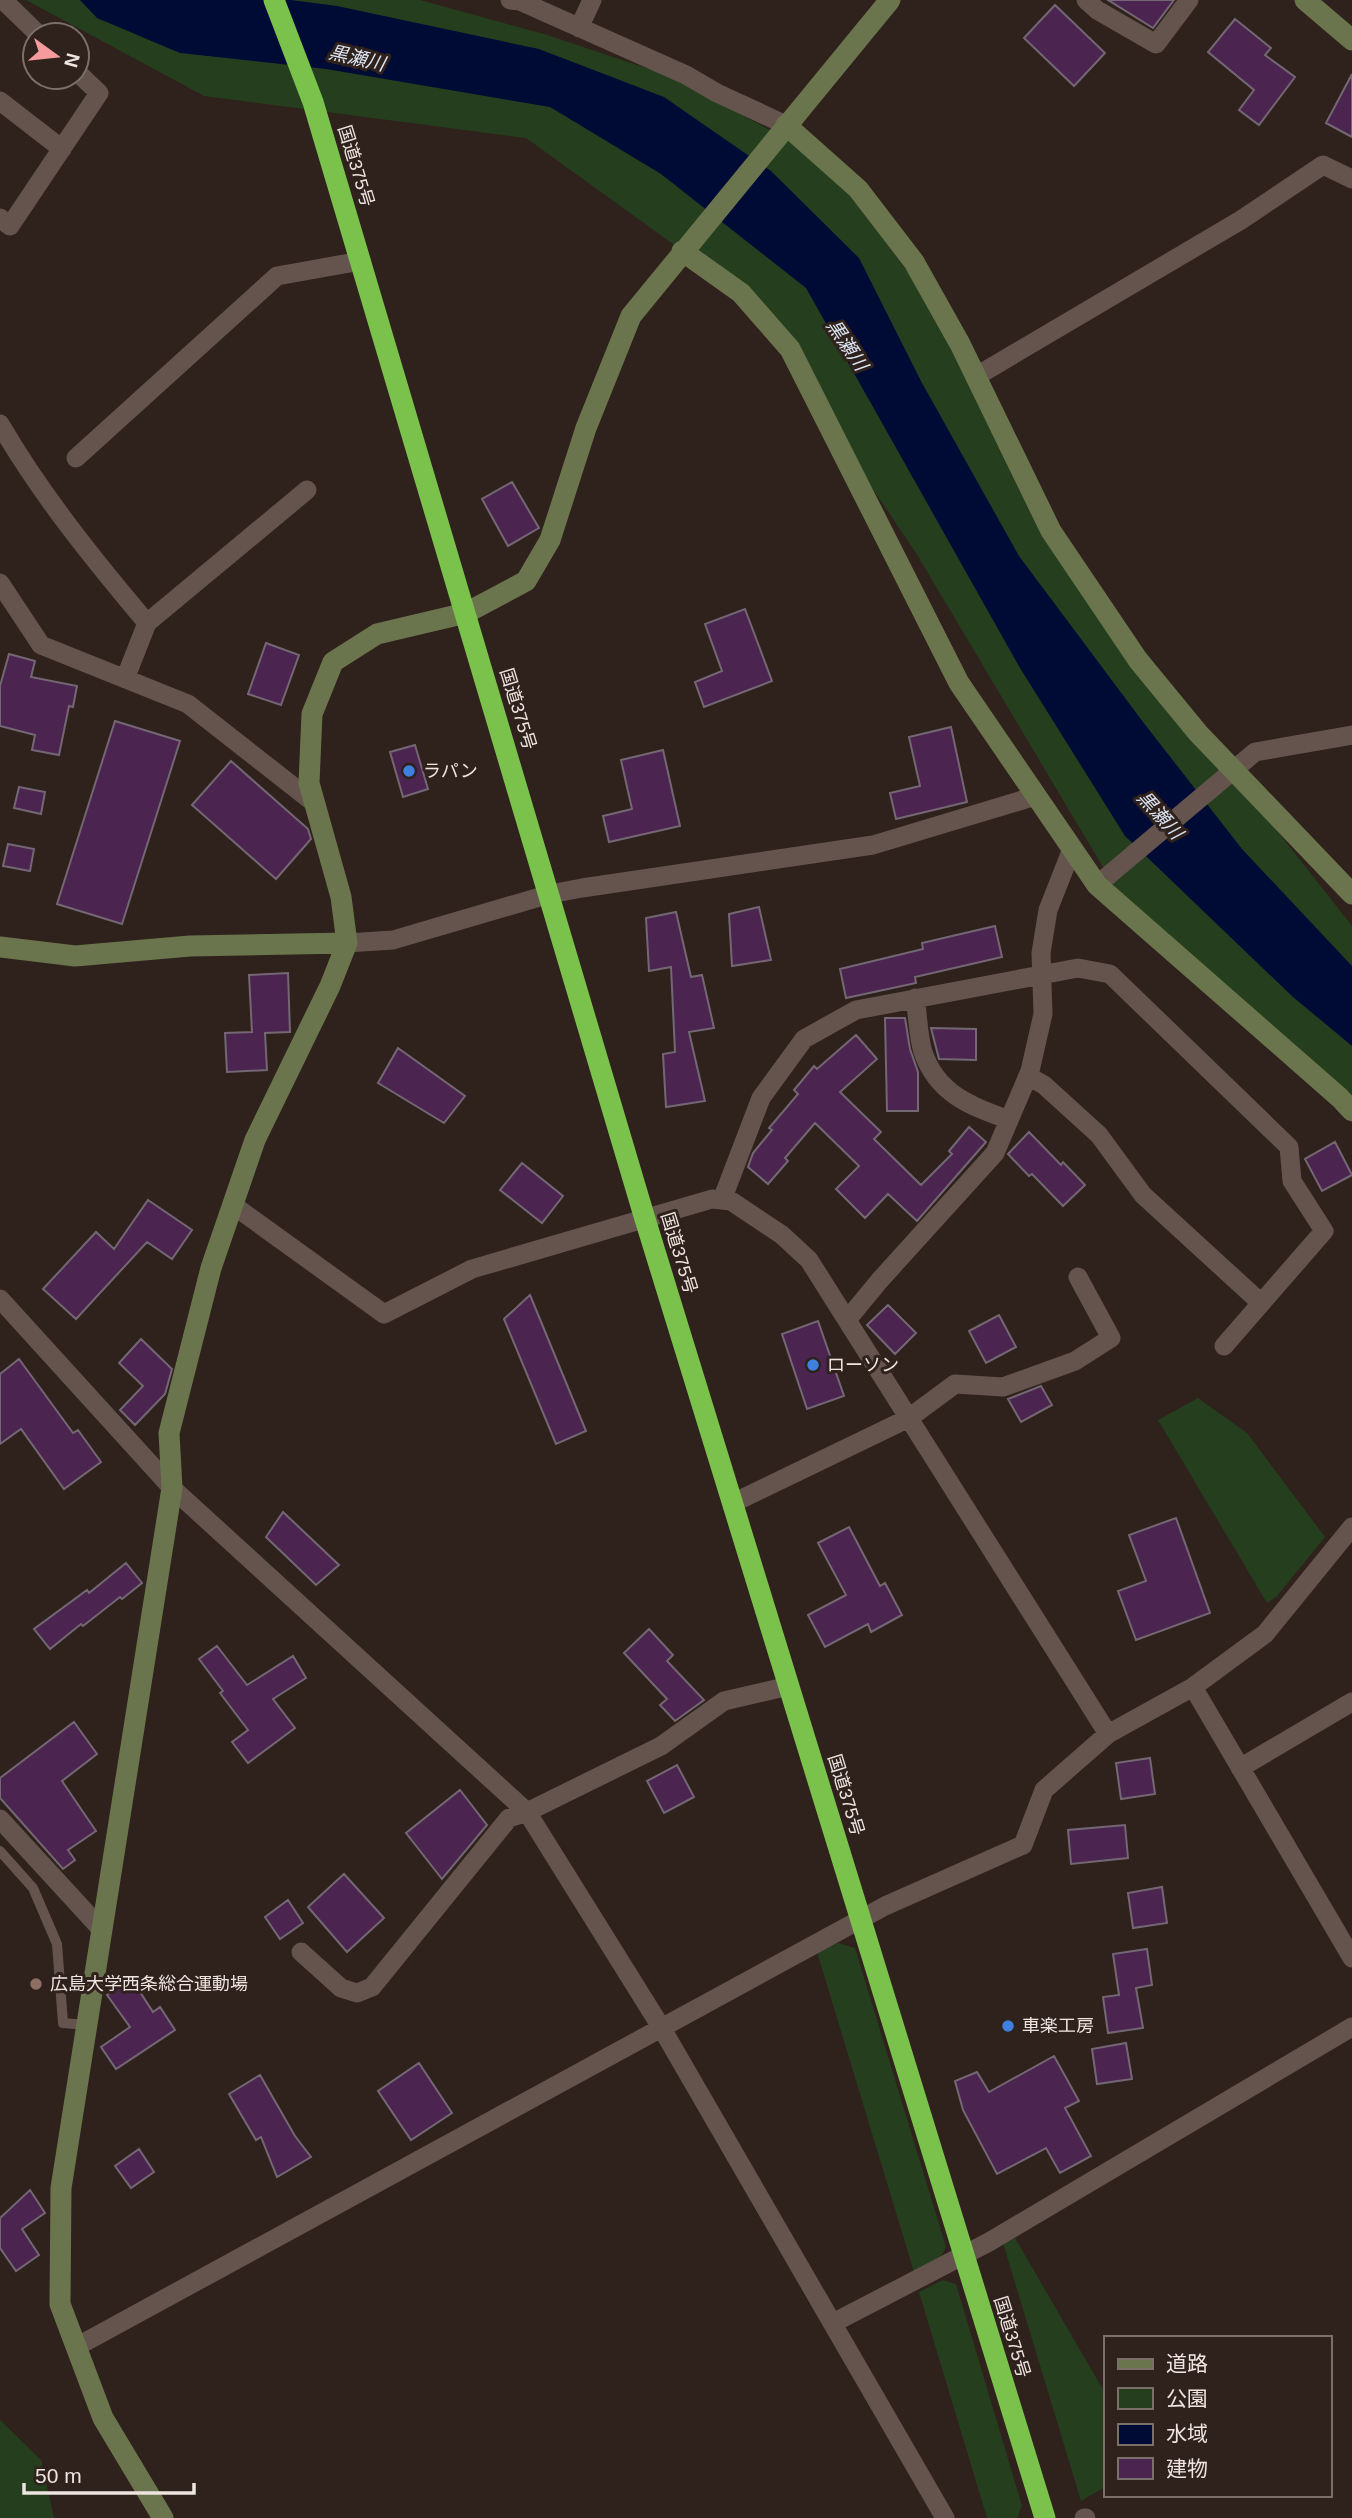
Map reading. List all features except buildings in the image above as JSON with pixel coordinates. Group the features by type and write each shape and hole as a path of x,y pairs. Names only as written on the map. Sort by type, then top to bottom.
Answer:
{"highway":[{"name":"国道375号","path":"274,0 313,102 551,894 645,1219 1045,2518"}],"street":[{"path":"3,0 25,21"},
{"path":"517,0 686,75 717,93 786,125 858,189 914,262 960,344 1051,531 1138,660 1230,774 1352,894"},
{"path":"579,28 592,0"},
{"path":"163,2518 103,2418 60,2304 61,2188 172,1488 169,1433 211,1268 255,1140 330,986 347,943 341,897 309,783 312,714 333,662 376,634 466,613 526,581 550,541 586,428 631,316 890,0"},
{"path":"1086,0 1156,44 1189,0"},
{"path":"1312,3 1352,40"},
{"path":"0,218 10,226 99,93 91,85"},
{"path":"0,101 62,149"},
{"path":"975,377 1241,220 1323,165 1352,178"},
{"path":"682,251 741,293 790,349 959,683 1072,849 1352,1111"},
{"path":"76,458 277,276 360,261"},
{"path":"0,424 21,459 91,557 147,623"},
{"path":"125,679 147,623 307,490"},
{"path":"0,583 41,645 188,704 313,802"},
{"path":"1103,880 1255,752 1352,735"},
{"path":"0,947 75,956 190,946 393,940 551,894 873,845 1036,796"},
{"path":"848,1320 880,1280 995,1153 1028,1076 1043,1014 1041,953 1048,910 1072,849"},
{"path":"722,1200 761,1098 804,1039 856,1010 1078,968 1110,974 1289,1147 1292,1181 1324,1231 1224,1346"},
{"path":"915,998 923,1052 939,1084 972,1106 1009,1120"},
{"path":"1028,1076 1044,1085 1099,1135 1143,1195 1261,1303"},
{"path":"233,1205 384,1314 472,1269 712,1199 731,1201 782,1235 809,1259 1108,1734"},
{"path":"733,1503 909,1418 955,1384 1003,1387 1075,1361 1111,1338 1078,1277"},
{"path":"2,1307 172,1488 527,1812 661,2027 945,2518"},
{"path":"76,2347 861,1919 1023,1845 1044,1790 1108,1734 1193,1687 1265,1634 1352,1527"},
{"path":"301,1952 341,1988 357,1993 372,1987 509,1818 527,1812 661,1746 724,1701 789,1686"},
{"path":"1193,1687 1352,1958"},
{"path":"1240,1768 1352,1702"},
{"path":"0,1819 102,1930"},
{"path":"833,2323 964,2255 1352,2027"}],"lane":[{"path":"0,1851 33,1888 57,1944 63,2023 86,2025"}],"green space":[{"path":"26,0 420,0 544,34 667,75 826,160 960,344 1108,616 1352,926 1352,1113 1116,889 916,553 741,293 526,138 204,96 91,35 91,21 65,21"},
{"path":"1198,1398 1247,1433 1325,1537 1277,1596 1267,1603 1158,1420"},
{"path":"838,1943 855,1948 946,2247 939,2260 914,2272 817,1952"},
{"path":"1015,2238 1104,2391 1104,2488 1081,2501 1003,2243"},
{"path":"943,2280 956,2284 1022,2506 1017,2518 987,2518 919,2292"},
{"path":"0,2420 41,2460 54,2518 0,2518"}],"water":[{"name":"黒瀬川","path":"80,0 291,0 337,6 539,49 664,97 771,171 859,258 922,383 1019,556 1242,849 1352,966 1352,1046 1293,997 1125,836 1020,668 806,288 661,174 550,107 326,69 180,53 97,18"}],"place":[{"name":"ラパン","path":"409,771"},
{"name":"ローソン","path":"813,1365"},
{"name":"広島大学西条総合運動場","path":"36,1984"},
{"name":"車楽工房","path":"1008,2026"}]}
